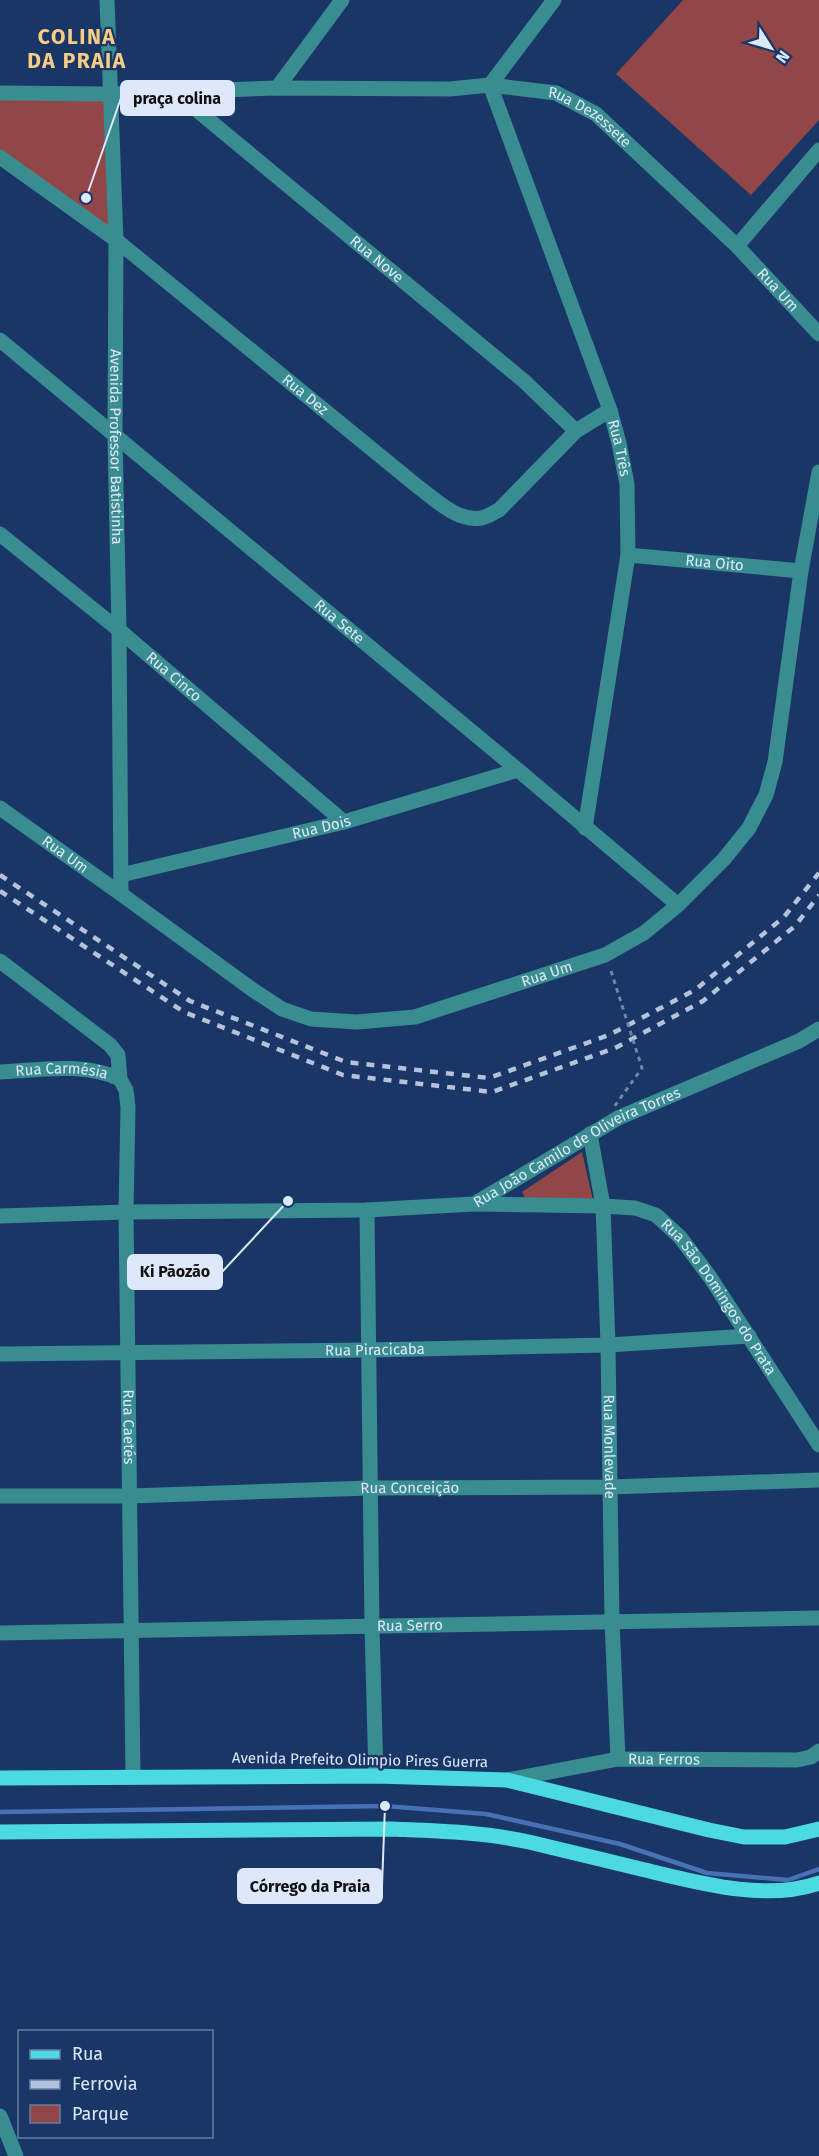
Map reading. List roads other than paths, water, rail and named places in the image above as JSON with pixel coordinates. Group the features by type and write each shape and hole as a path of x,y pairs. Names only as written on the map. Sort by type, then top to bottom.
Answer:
{"main road":[{"name":"Avenida Prefeito Olimpio Pires Guerra","path":"0,1778 376,1776 507,1780 744,1837 785,1837 819,1829"},
{"path":"0,1832 391,1829 456,1832 500,1836 707,1884 757,1890 806,1887 819,1883"}],"street":[{"path":"277,88 342,0"},
{"path":"490,85 554,0"},
{"name":"Avenida Professor Batistinha","path":"109,3 116,240 115,436 121,894"},
{"name":"Rua Dezessete","path":"0,93 110,94 277,88 450,89 490,85 556,93 596,114 737,246"},
{"name":"Rua Três","path":"490,85 610,410 620,443 627,484 628,555 585,828"},
{"name":"Rua Nove","path":"175,92 524,381 576,431"},
{"path":"737,246 819,150"},
{"name":"Rua Dez","path":"0,157 116,240 417,486 452,511 468,518 483,518 499,510 576,431 610,410"},
{"name":"Rua Um","path":"737,246 819,334"},
{"name":"Rua Sete","path":"0,340 678,905"},
{"name":"Rua Um","path":"0,808 253,990 282,1009 311,1019 357,1022 415,1017 605,955 644,933 678,905 724,859 748,828 766,795 775,762 801,571 819,472"},
{"name":"Rua Cinco","path":"0,534 119,630 344,822"},
{"name":"Rua Oito","path":"628,555 801,571"},
{"name":"Rua Dois","path":"121,875 344,822 518,770"},
{"name":"Rua Caetés","path":"0,960 110,1045 118,1055 121,1066 120,1079 126,1090 128,1107 126,1212 133,1776"},
{"name":"Rua João Camilo de Oliveira Torres","path":"0,1216 126,1212 368,1210 474,1204 618,1118 799,1041 819,1029"},
{"name":"Rua Carmésia","path":"0,1072 68,1069 96,1071 120,1079"},
{"name":"Rua Monlevade","path":"590,1134 603,1206 608,1345 612,1621 618,1760"},
{"name":"Rua São Domingos do Prata","path":"474,1204 603,1206 634,1208 656,1215 680,1236 710,1277 819,1445"},
{"path":"368,1210 370,1488 376,1776"},
{"name":"Rua Piracicaba","path":"0,1354 608,1345 749,1336"},
{"name":"Rua Conceição","path":"0,1496 130,1496 370,1488 610,1487 819,1480"},
{"name":"Rua Serro","path":"0,1633 819,1618"},
{"name":"Rua Ferros","path":"507,1780 552,1770 618,1760 797,1760 811,1757 819,1751"},
{"path":"0,2116 16,2156"}],"waterway":[{"path":"0,1812 385,1806 486,1814 620,1844 707,1873 788,1880 819,1869"}],"railway":[{"path":"0,875 190,1001 346,1062 489,1078 609,1035 695,990 784,917 819,873"},
{"path":"0,891 184,1012 343,1075 492,1092 615,1048 703,1001 795,926 819,895"}],"place":[{"name":"praça colina","path":"86,198"},
{"name":"Ki Pãozão","path":"288,1201"},
{"name":"Córrego da Praia","path":"385,1806"}],"district":[{"name":"COLINA DA PRAIA","path":"77,49"}]}
